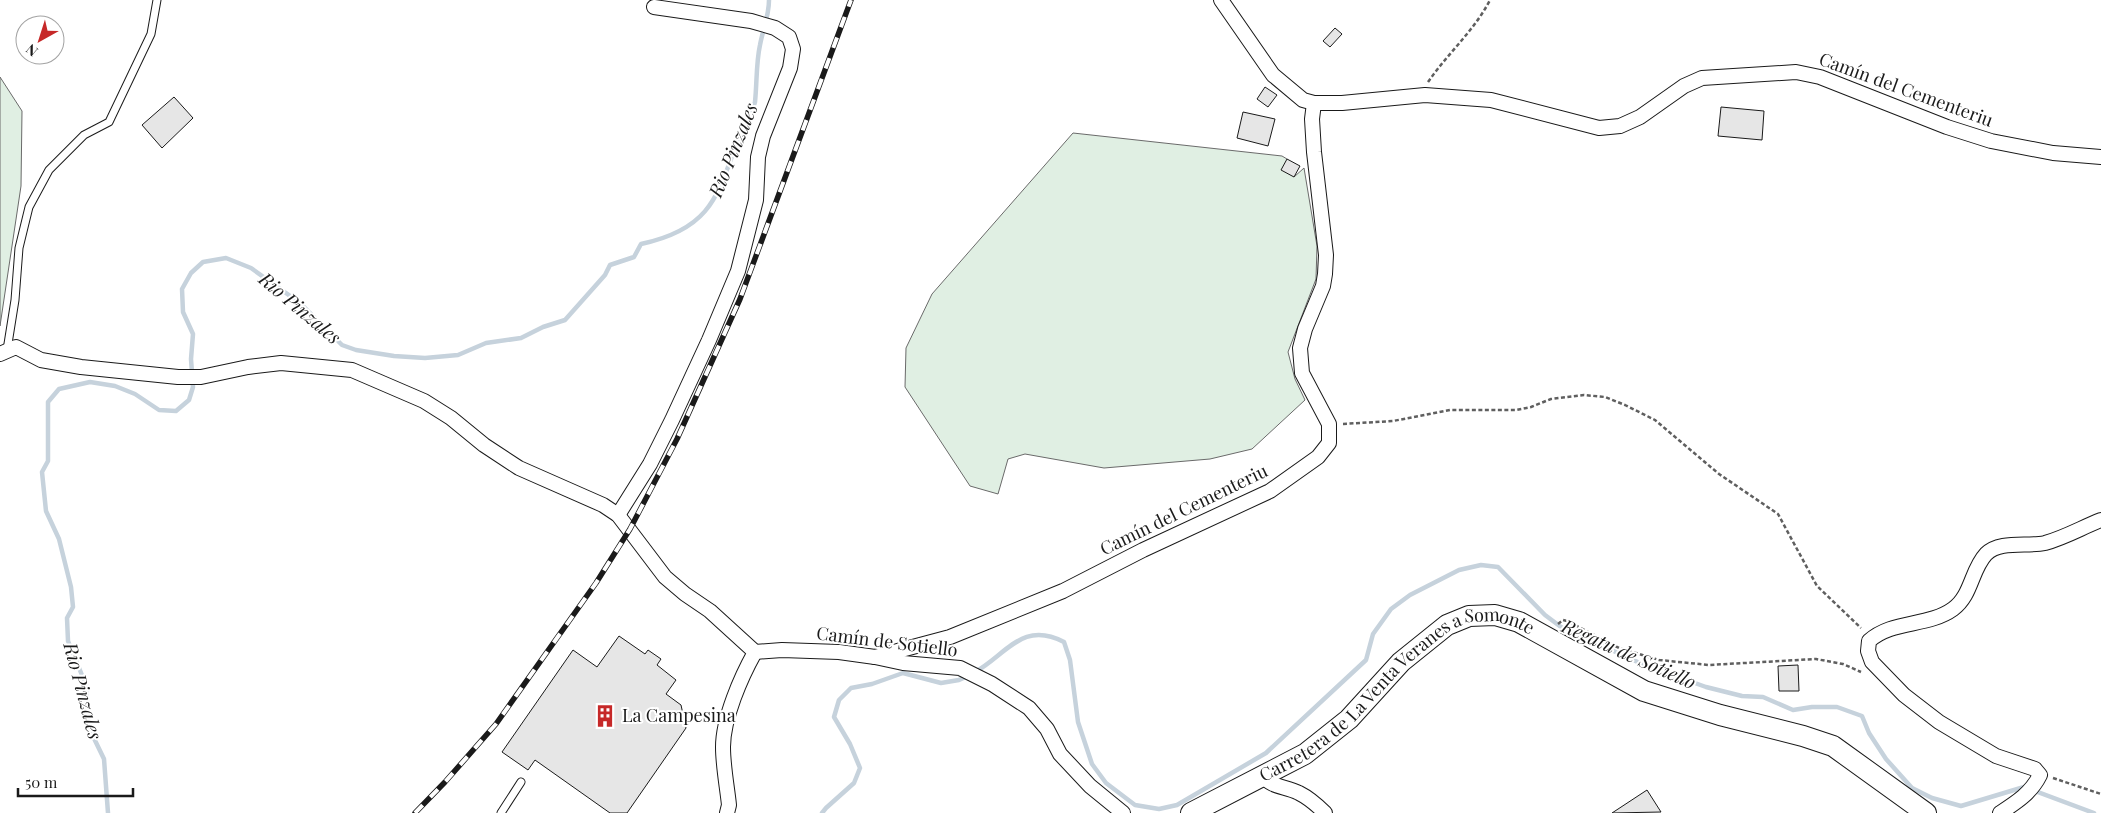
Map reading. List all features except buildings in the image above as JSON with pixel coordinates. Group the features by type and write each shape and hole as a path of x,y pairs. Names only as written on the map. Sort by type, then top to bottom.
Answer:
{"street":[{"path":"1221,0 1273,75 1303,100 1314,103 1312,119 1314,152 1326,255 1325,274 1323,286 1305,329 1300,348 1302,373 1329,424"},
{"path":"618,515 650,464 672,420 710,340 738,271 756,200 758,157 761,143 790,68 793,49 789,37 775,28 755,22 654,7"},
{"name":"Camín del Cementeriu","path":"1314,103 1342,103 1425,95 1491,100 1599,128 1620,126 1640,117 1684,86 1702,78 1796,72 1820,77 1991,141 2053,153 2101,156"},
{"path":"4,352 16,347 40,360 81,367 178,377 201,377 248,366 281,363 352,370 424,401 451,418 484,445 519,468 604,505 618,515 665,576 685,594 710,611 755,652 742,676 725,730 723,747 729,805 727,813"},
{"name":"Camín del Cementeriu","path":"875,657 950,637 1063,591 1142,550 1270,492 1318,457 1329,443 1329,424"},
{"path":"2000,813 2022,800 2037,780 2035,769 1996,756 1939,722 1904,695 1872,662 1868,651 1869,641 1876,634 1895,627 1933,618 1953,609 1967,593 1976,569 1987,553 2002,546 2045,543 2101,520"},
{"name":"Carretera de La Venta Veranes a Somonte","path":"1191,813 1305,754 1349,720 1401,662 1447,625 1469,616 1495,615 1519,622 1644,691 1720,715 1803,736 1833,746 1926,813"},
{"name":"Camín de Sotiello","path":"755,652 782,650 839,652 903,663 960,668 992,684 1029,708 1047,730 1060,754 1090,786 1124,813"},
{"path":"1263,776 1268,783 1297,792 1316,804 1325,813"}],"lane":[{"path":"4,352 15,300 19,248 28,207 49,170 84,135 109,122 151,34 157,0"},
{"path":"501,813 521,782"}],"path":[{"path":"1425,95 1426,84 1441,64 1466,38 1490,0"},
{"path":"1329,424 1393,422 1450,410 1516,410 1551,399 1584,395 1605,397 1625,405 1654,420 1719,474 1778,514 1817,586 1864,631 1869,641"},
{"path":"1563,620 1619,648 1659,660 1708,665 1816,659 1843,664 1867,676"},
{"path":"2037,780 2058,779 2101,794"}],"green space":[{"path":"0,77 22,111 21,186 0,326"},
{"path":"1073,133 1282,156 1287,159 1294,177 1304,168 1317,246 1316,279 1288,352 1295,379 1305,400 1252,449 1210,459 1104,468 1025,454 1008,459 998,494 970,486 905,387 906,348 932,294"}],"waterway":[{"name":"Rio Pinzales","path":"108,813 104,759 88,726 86,685 68,641 67,618 73,607 71,587 59,539 46,511 42,472 48,461 48,402 59,389 90,382 115,386 135,394 159,410 176,411 189,400 193,387 191,359 193,334 183,312 182,289 191,273 203,262 226,258 251,268 300,303 342,345 356,350 394,356 425,358 458,355 486,343 521,338 543,327 565,320 605,275 610,265 634,257 641,244 666,237 685,228 700,217 711,204 727,171 743,126 755,102 757,66 769,0"},
{"name":"Regatu de Sotiello","path":"975,672 1015,642 1026,637 1037,635 1049,636 1064,642 1070,660 1078,722 1092,764 1106,783 1135,805 1159,809 1177,805 1266,753 1366,660 1373,634 1391,609 1410,595 1459,570 1481,565 1498,567 1545,615 1561,627 1642,664 1706,687 1742,696 1763,697 1793,710 1812,707 1837,707 1862,716 1869,733 1886,759 1912,788 1932,798 1961,806 2024,787 2094,813"},
{"name":"Regatu de Sotiello","path":"822,813 854,783 860,768 850,744 834,717 839,700 851,688 872,684 903,673 941,683 959,680 968,676"}],"railway":[{"path":"415,813 496,724 596,583 630,529 677,439 740,299 851,0"}],"place":[{"name":"La Campesina","path":"605,716"}]}
